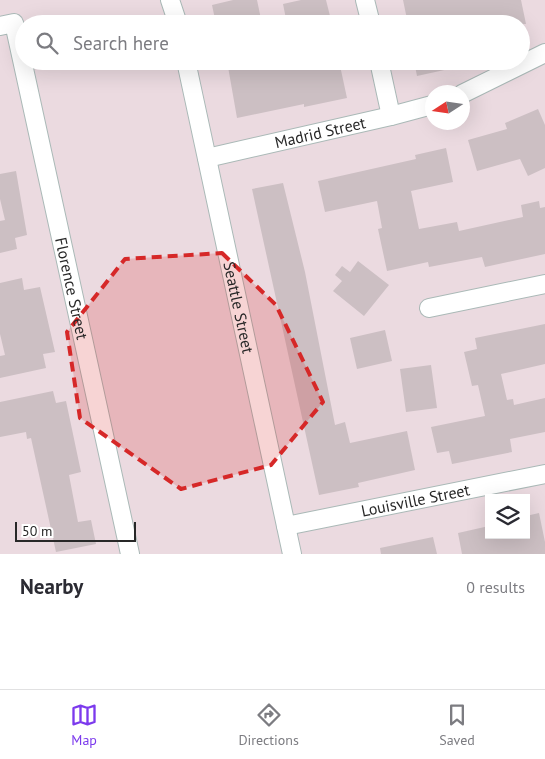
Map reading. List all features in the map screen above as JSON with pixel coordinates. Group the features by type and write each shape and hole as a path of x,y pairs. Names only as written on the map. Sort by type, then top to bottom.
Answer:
{"street":[{"path":"170,0 175,15"},
{"path":"365,0 369,15"},
{"name":"Florence Street","path":"7,25 15,59"},
{"path":"530,60 545,52"},
{"name":"Florence Street","path":"17,70 130,554"},
{"name":"Seattle Street","path":"188,70 292,554"},
{"path":"381,70 391,116"},
{"path":"470,90 509,70"},
{"name":"Madrid Street","path":"207,158 425,107"},
{"path":"429,308 545,284"},
{"name":"Louisville Street","path":"286,526 545,474"}],"highlighted area":[{"path":"222,253 276,305 323,402 271,465 181,489 80,418 67,332 125,259"}],"building":[{"path":"233,0 257,0 260,15 214,15 212,5"},
{"path":"301,0 326,0 330,15 285,15 283,4"},
{"path":"403,0 521,0 524,15 406,15"},
{"path":"229,70 341,70 347,98 304,107 304,104 237,118"},
{"path":"416,70 444,70 417,76"},
{"path":"538,109 545,125 545,168 528,176 520,159 477,171 468,140 507,129 505,123"},
{"path":"446,148 453,182 411,191 419,229 457,222 459,231 523,217 521,205 539,201 540,208 545,207 545,254 485,267 482,257 429,267 428,262 387,271 378,229 382,228 377,201 325,212 318,181 416,159 415,155"},
{"path":"16,171 27,235 15,238 17,249 0,253 0,221 5,220 0,199 0,174"},
{"path":"283,183 305,272 335,425 345,422 350,443 407,431 415,470 358,483 359,487 319,495 252,189"},
{"path":"358,261 389,285 364,316 333,291 342,281 335,275 342,266 350,272"},
{"path":"22,278 24,290 40,287 55,352 43,354 46,368 0,378 0,356 5,355 0,334 0,283"},
{"path":"545,324 545,364 501,374 507,400 513,399 514,405 545,398 545,432 510,439 512,452 452,464 449,451 437,453 431,427 485,416 478,385 472,386 464,352 477,349 475,338"},
{"path":"385,330 392,361 357,369 350,338"},
{"path":"431,365 437,408 406,412 400,369"},
{"path":"53,391 56,403 66,401 81,472 69,475 78,522 91,520 96,544 56,552 31,438 27,439 26,432 0,437 0,402"},
{"path":"539,513 545,542 545,554 462,554 458,533 485,527 485,539 530,539 530,515"},
{"path":"433,537 437,554 381,554 380,548"}]}
